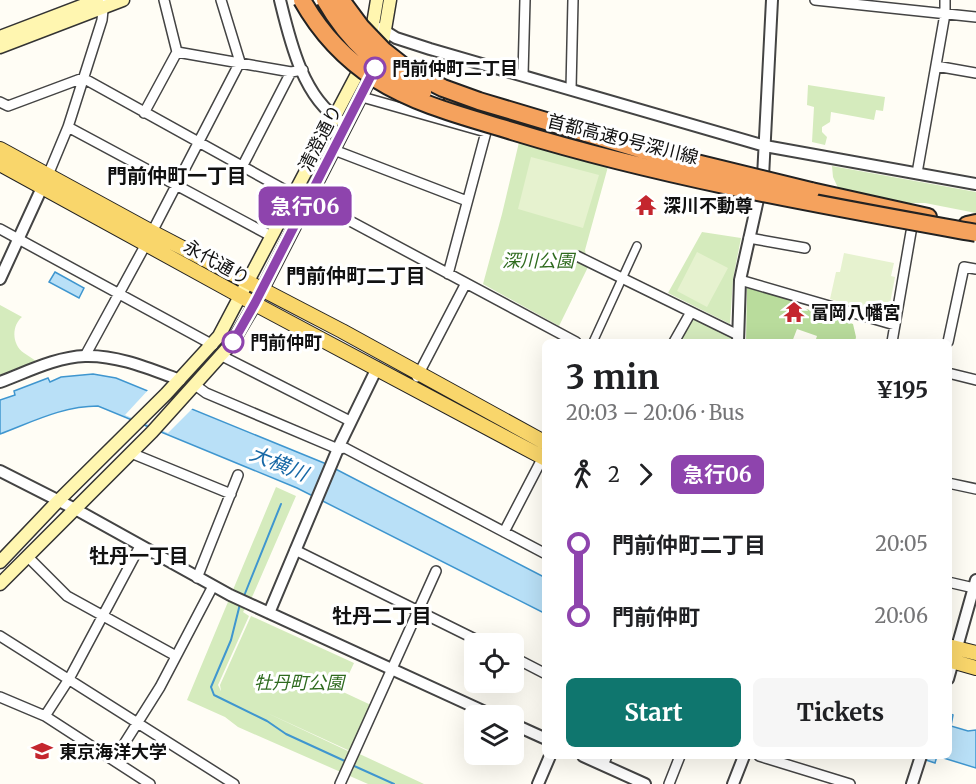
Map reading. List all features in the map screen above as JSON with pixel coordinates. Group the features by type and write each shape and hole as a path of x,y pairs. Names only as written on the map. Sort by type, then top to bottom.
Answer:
{"highway":[{"name":"首都高速9号深川線","path":"302,0 325,33 354,63 383,83 426,104 550,143 821,205 974,227"},
{"path":"325,0 341,27 358,46 390,72 423,92 547,131 576,137 595,135"},
{"name":"首都高速9号深川線","path":"341,0 361,27 398,63 426,80 479,101 697,165 974,227"},
{"path":"821,205 847,215 976,240"}],"main road":[{"path":"1,38 102,2 123,0"},
{"name":"清澄通り","path":"58,501 180,380 213,345 227,324 271,236 361,68 374,24 377,0"},
{"name":"清澄通り","path":"131,453 222,356 255,303 376,66 385,33 390,0"},
{"name":"永代通り","path":"0,149 45,181 149,238 241,296 412,387 542,447"},
{"name":"永代通り","path":"0,164 45,181"},
{"name":"永代通り","path":"149,238 248,282 342,331 542,447"},
{"path":"0,585 131,453"},
{"path":"0,562 58,501"},
{"path":"952,654 976,653"},
{"path":"952,654 976,668"}],"street":[{"path":"144,113 177,52 164,0"},
{"path":"85,356 240,62 221,0"},
{"path":"280,0 297,71 316,99 334,117 347,125"},
{"path":"523,75 525,0"},
{"path":"571,89 573,0"},
{"path":"577,256 623,277 738,338 740,280 761,186 772,0"},
{"path":"815,0 976,17"},
{"path":"918,173 945,14 945,0"},
{"path":"0,279 68,127 102,20 102,2"},
{"path":"374,24 385,33 430,49 765,146 976,184"},
{"path":"177,52 297,71"},
{"path":"936,66 976,73"},
{"path":"242,167 297,71"},
{"path":"0,102 8,106 83,78"},
{"path":"83,78 294,195"},
{"path":"362,97 486,132 448,274"},
{"path":"459,109 629,155 761,186"},
{"path":"68,127 271,236"},
{"path":"334,150 467,201"},
{"path":"309,199 570,339"},
{"path":"0,229 213,345"},
{"path":"893,339 911,232"},
{"path":"749,238 805,248"},
{"path":"594,339 637,246"},
{"path":"949,339 964,267 976,270"},
{"path":"740,280 895,326"},
{"path":"412,387 466,283"},
{"path":"676,339 690,312"},
{"path":"0,382 51,363 85,356 117,358 180,380"},
{"path":"222,356 350,422"},
{"path":"269,613 338,449 377,368"},
{"path":"952,374 976,380"},
{"path":"195,386 206,393 338,449 345,448 542,552"},
{"path":"504,532 542,447"},
{"path":"131,453 231,494"},
{"path":"0,471 75,509 230,595 470,705"},
{"path":"197,578 238,475"},
{"path":"952,484 976,489"},
{"path":"45,716 69,679 140,546"},
{"path":"295,550 464,634"},
{"path":"28,556 68,596 176,656"},
{"path":"342,781 436,571"},
{"path":"952,582 975,584 952,654"},
{"path":"114,760 139,723 213,586"},
{"path":"0,636 234,784"},
{"path":"524,663 542,672"},
{"path":"0,697 45,716 150,784"},
{"path":"524,729 542,737"},
{"path":"538,784 549,759"},
{"path":"669,784 679,759"},
{"path":"733,784 743,759"},
{"path":"767,759 822,780 850,784"},
{"path":"912,784 920,759"},
{"path":"605,761 645,784"}],"green space":[{"path":"808,85 885,97 883,111 876,110 874,120 831,112 830,122 822,127 822,132 827,137 825,145 812,142 814,107 807,105"},
{"name":"深川公園","path":"520,138 609,163 585,250 588,267 559,326 483,284"},
{"path":"531,157 599,175 583,228 518,209"},
{"path":"832,166 976,192 976,213 925,203 904,203 839,190 833,177"},
{"path":"702,232 741,238 733,279 730,324 668,293"},
{"path":"697,252 728,268 707,307 677,291"},
{"path":"844,253 894,263 891,276 895,277 888,314 830,299 836,272 840,272"},
{"name":"富岡八幡宮","path":"747,288 795,300 794,305 853,324 856,337 856,339 816,339 817,336 797,329 793,339 746,339"},
{"path":"0,305 22,317 16,325 15,340 24,353 36,361 0,375"},
{"path":"692,318 731,337 731,339 682,339"},
{"name":"牡丹町公園","path":"276,487 296,496 253,595 243,612 249,616 218,685 221,691 220,685 251,616 354,663 341,691 371,705 350,751 265,712 350,752 351,750 424,784 368,784 238,727 225,717 187,700"}],"water":[{"path":"55,272 84,288 79,298 49,282"},
{"name":"大横川","path":"93,374 116,378 324,463 542,576 542,612 297,488 98,406 60,412 0,434 0,400 15,395 14,391 48,378 50,382 61,377"},
{"path":"952,726 968,731 976,730 976,768 947,759 952,759"},
{"path":"923,759 936,759 935,763"}],"pier":[{"path":"149,389 193,408 168,433 125,415"}],"waterway":[{"path":"244,596 281,504"},
{"path":"240,604 231,640 211,687 214,695 267,721 286,734 347,762"},
{"path":"352,765 394,784"}],"bus line":[{"name":"急行06","path":"233,342 362,97 375,68"}],"place":[{"name":"門前仲町二丁目","path":"375,68"},
{"name":"深川不動尊","path":"646,205"},
{"name":"富岡八幡宮","path":"794,312"},
{"name":"門前仲町","path":"233,342"},
{"name":"東京海洋大学","path":"42,751"}],"district":[{"name":"門前仲町一丁目","path":"177,175"},
{"name":"門前仲町二丁目","path":"356,275"},
{"name":"牡丹一丁目","path":"139,555"},
{"name":"牡丹二丁目","path":"382,615"}]}
